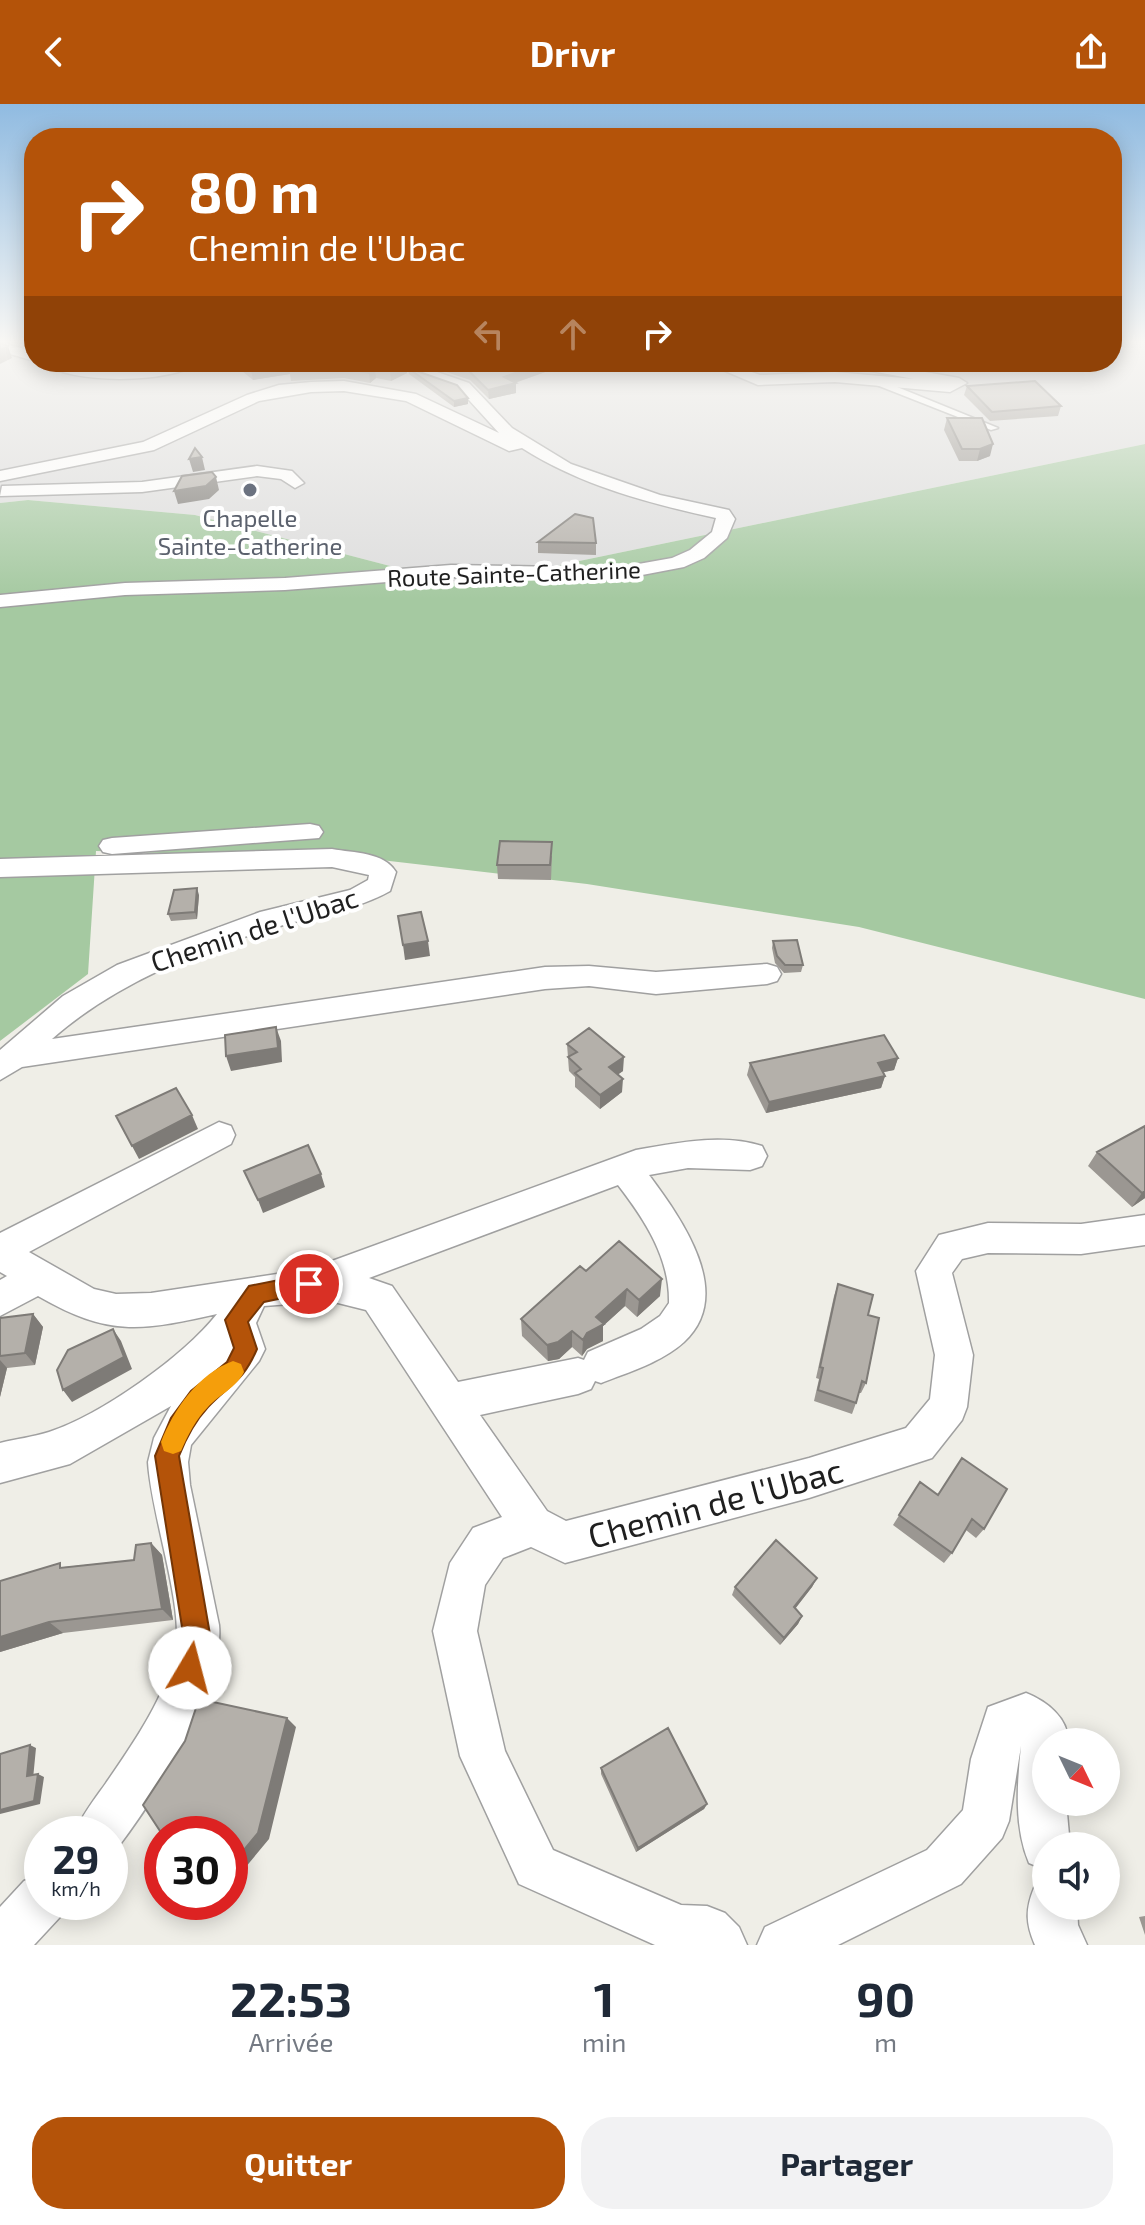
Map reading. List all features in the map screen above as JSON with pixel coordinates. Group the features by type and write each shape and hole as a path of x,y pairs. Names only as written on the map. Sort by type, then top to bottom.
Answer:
{"street":[{"path":"0,476 137,449 194,427"},
{"path":"469,427 520,449 528,448"},
{"name":"Route Sainte-Catherine","path":"0,601 152,587 285,584 451,571 616,574 677,563 697,554 720,534 726,519 723,514 632,492 565,468 528,448 502,427"},
{"path":"0,491 142,487 257,471 286,475 295,483"},
{"path":"0,862 35,850 310,832"},
{"name":"Chemin de l'Ubac","path":"0,868 332,858 371,864 383,872 381,885 358,897 270,919 127,972 73,1004 7,1062"},
{"path":"7,1062 545,978 614,977 656,983 767,974"},
{"path":"219,1135 0,1251 39,1276 108,1310 247,1306 624,1168 688,1154 750,1156"},
{"path":"449,1403 589,1371 643,1347 680,1320 691,1296 687,1273 648,1198 624,1168"},
{"name":"Chemin de l'Ubac","path":"532,1526 565,1542 809,1478 918,1444 948,1407 954,1355 934,1271 951,1246 988,1238 1081,1239 1145,1230"},
{"path":"0,1299 39,1276"},
{"path":"309,1284 354,1286 379,1298 532,1526 488,1543 465,1578 455,1631 483,1756 536,1867 680,1930 707,1931 721,1945"},
{"path":"0,1463 56,1450 132,1409 175,1381 220,1340 247,1306"},
{"path":"114,1816 174,1712 198,1646 167,1456 179,1426 200,1399 235,1370 246,1349 247,1306"},
{"path":"783,1945 944,1867 985,1821 994,1759 1004,1723 1026,1716 1045,1735 1041,1785 1045,1832"},
{"path":"0,1944 24,1918"},
{"path":"1053,1920 1061,1945"}],"shaded area":[{"path":"0,427 1145,427 1145,444 463,585 195,515 28,500 0,503"}],"green space":[{"path":"1145,444 1145,999 859,927 587,884 381,860 96,851 88,974 0,1041 0,503 28,500 195,515 463,585"}],"building":[{"path":"951,427 986,427 993,444 980,449 962,449"},
{"path":"195,448 202,457 189,459"},
{"path":"212,472 216,477 206,486 174,491 182,476"},
{"path":"575,514 593,518 596,543 538,542"},
{"path":"500,841 552,842 550,865 497,865"},
{"path":"197,888 195,912 168,914 174,890"},
{"path":"421,912 428,941 403,945 398,916"},
{"path":"797,940 803,965 785,965 777,956 773,941"},
{"path":"276,1027 278,1048 226,1056 225,1035"},
{"path":"589,1028 624,1057 609,1067 623,1079 600,1095 575,1073 581,1069 568,1057 577,1052 567,1044"},
{"path":"884,1035 898,1058 878,1063 885,1076 769,1102 750,1063"},
{"path":"176,1088 192,1115 132,1146 116,1116"},
{"path":"1145,1126 1145,1191 1142,1193 1097,1152"},
{"path":"308,1145 321,1174 258,1200 244,1171"},
{"path":"619,1241 662,1279 639,1300 627,1289 596,1317 604,1324 587,1333 583,1340 572,1331 558,1342 547,1345 521,1319 580,1266 586,1271"},
{"path":"838,1284 873,1295 868,1315 879,1318 866,1383 862,1381 856,1403 818,1390"},
{"path":"33,1314 25,1353 0,1356 0,1318"},
{"path":"113,1329 124,1357 63,1390 57,1370 68,1350"},
{"path":"962,1458 1007,1489 984,1529 972,1519 952,1553 899,1515 920,1482 938,1495"},
{"path":"776,1540 817,1578 794,1607 802,1616 784,1638 735,1587"},
{"path":"151,1543 162,1609 49,1622 0,1637 0,1581 60,1563 60,1568 134,1560 136,1545"},
{"path":"199,1699 287,1718 258,1833 248,1845 248,1816 150,1816 143,1805 185,1741"},
{"path":"668,1728 707,1804 638,1848 601,1768"},
{"path":"30,1745 27,1776 38,1774 34,1801 0,1810 0,1754"}],"slow traffic":[{"path":"173,1442 179,1426 200,1399 233,1372"}],"place":[{"name":"Chapelle Sainte-Catherine","path":"250,490"}],"route":[{"path":"190,1668 198,1646 167,1456 179,1426 200,1399 235,1370 246,1349 236,1320 257,1293 309,1284"}]}
